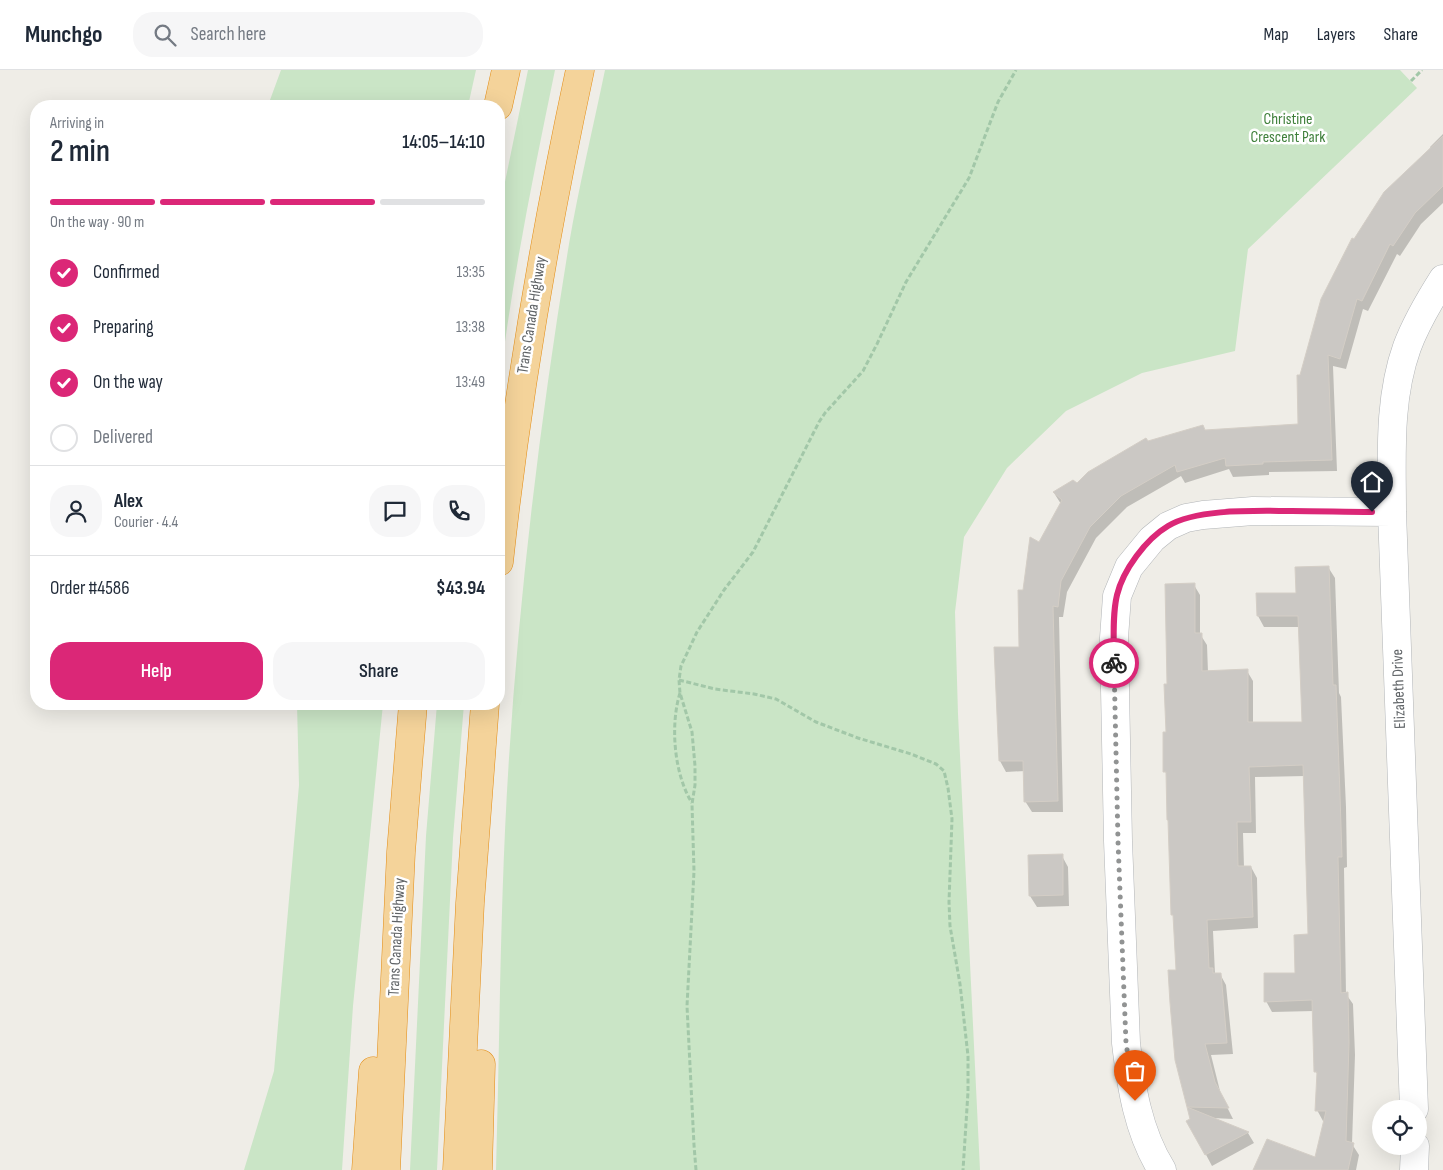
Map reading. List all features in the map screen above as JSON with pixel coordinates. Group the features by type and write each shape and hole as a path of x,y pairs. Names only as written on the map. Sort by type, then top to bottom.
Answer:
{"highway":[{"path":"499,100 506,70"},
{"name":"Trans Canada Highway","path":"505,514 534,301 558,169 580,70"},
{"name":"Trans Canada Highway","path":"386,1170 401,852 413,710"},
{"path":"457,1170 470,903 485,710"},
{"path":"366,1170 368,1119 380,988 401,852"},
{"path":"465,1003 481,1054 478,1170"}],"street":[{"name":"Elizabeth Drive","path":"1414,1100 1392,512 1392,428 1400,374 1407,349 1416,326 1443,279"},
{"path":"1162,1170 1144,1132 1130,1074 1126,1043 1114,684 1115,612 1120,585 1129,567 1152,539 1168,526 1186,518 1203,514 1253,511 1392,512"},
{"path":"1414,1170 1415,1155"}],"path":[{"path":"696,1170 687,1006 694,872 692,804 695,785 694,751 690,724 680,693 681,666 710,610 753,552 819,422 863,371 906,282 966,184 998,102 1016,70"},
{"path":"1411,81 1422,70"},
{"path":"679,680 715,689 776,698 816,722 858,738 911,754 936,764 944,771 952,819 950,926 960,984 968,1056 968,1092 963,1170"},
{"path":"680,693 674,718 674,735 682,783 692,804"}],"green space":[{"path":"281,70 476,70 469,100 270,100"},
{"path":"528,70 555,70 531,189 505,341 505,182"},
{"name":"Christine Crescent Park","path":"605,70 1400,70 1417,88 1248,249 1235,351 1142,373 1066,411 1007,468 964,537 955,612 958,714 980,1170 496,1170 506,809 525,565 549,372 569,244"},
{"path":"297,710 382,710 353,1006 342,1170 244,1170 274,1071 299,785"},
{"path":"436,710 464,710 453,838 437,1170 410,1170 426,836"}],"building":[{"path":"1443,136 1443,186 1415,213 1393,246 1390,244 1362,301 1357,299 1340,359 1328,355 1332,460 1263,462 1263,464 1226,466 1225,458 1177,472 1175,465 1121,496 1090,527 1061,581 1058,607 1053,606 1058,801 1024,802 1023,761 999,761 994,647 1019,647 1018,590 1023,590 1030,537 1039,542 1062,500 1053,492 1073,480 1077,483 1088,472 1146,438 1148,441 1203,425 1205,430 1298,424 1297,375 1300,375 1321,299 1352,238 1354,239 1384,192"},
{"path":"1329,566 1333,685 1336,685 1342,857 1338,857 1341,993 1348,992 1349,1043 1346,1141 1354,1143 1348,1170 1253,1170 1267,1139 1315,1157 1326,1111 1315,1111 1317,1072 1314,1072 1312,1000 1264,1002 1264,973 1295,973 1294,935 1308,934 1303,765 1249,767 1251,822 1237,822 1238,866 1251,866 1253,917 1207,920 1209,968 1213,968 1213,973 1221,973 1227,1043 1205,1044 1215,1082 1229,1108 1187,1107 1175,1060 1168,970 1176,970 1173,915 1171,915 1166,772 1163,772 1163,732 1166,732 1164,684 1167,684 1165,584 1195,583 1195,633 1202,633 1202,671 1248,669 1248,722 1302,722 1298,616 1257,616 1256,593 1296,593 1295,567"},
{"path":"1063,854 1063,895 1029,896 1028,855"},
{"path":"1187,1107 1249,1132 1205,1155 1186,1121 1190,1119"}],"way so far":[{"path":"1114,663 1118,841 1126,1043 1135,1101"}],"route":[{"path":"1114,663 1115,612 1120,585 1138,554 1168,526 1186,518 1203,514 1253,511 1372,512"}]}
